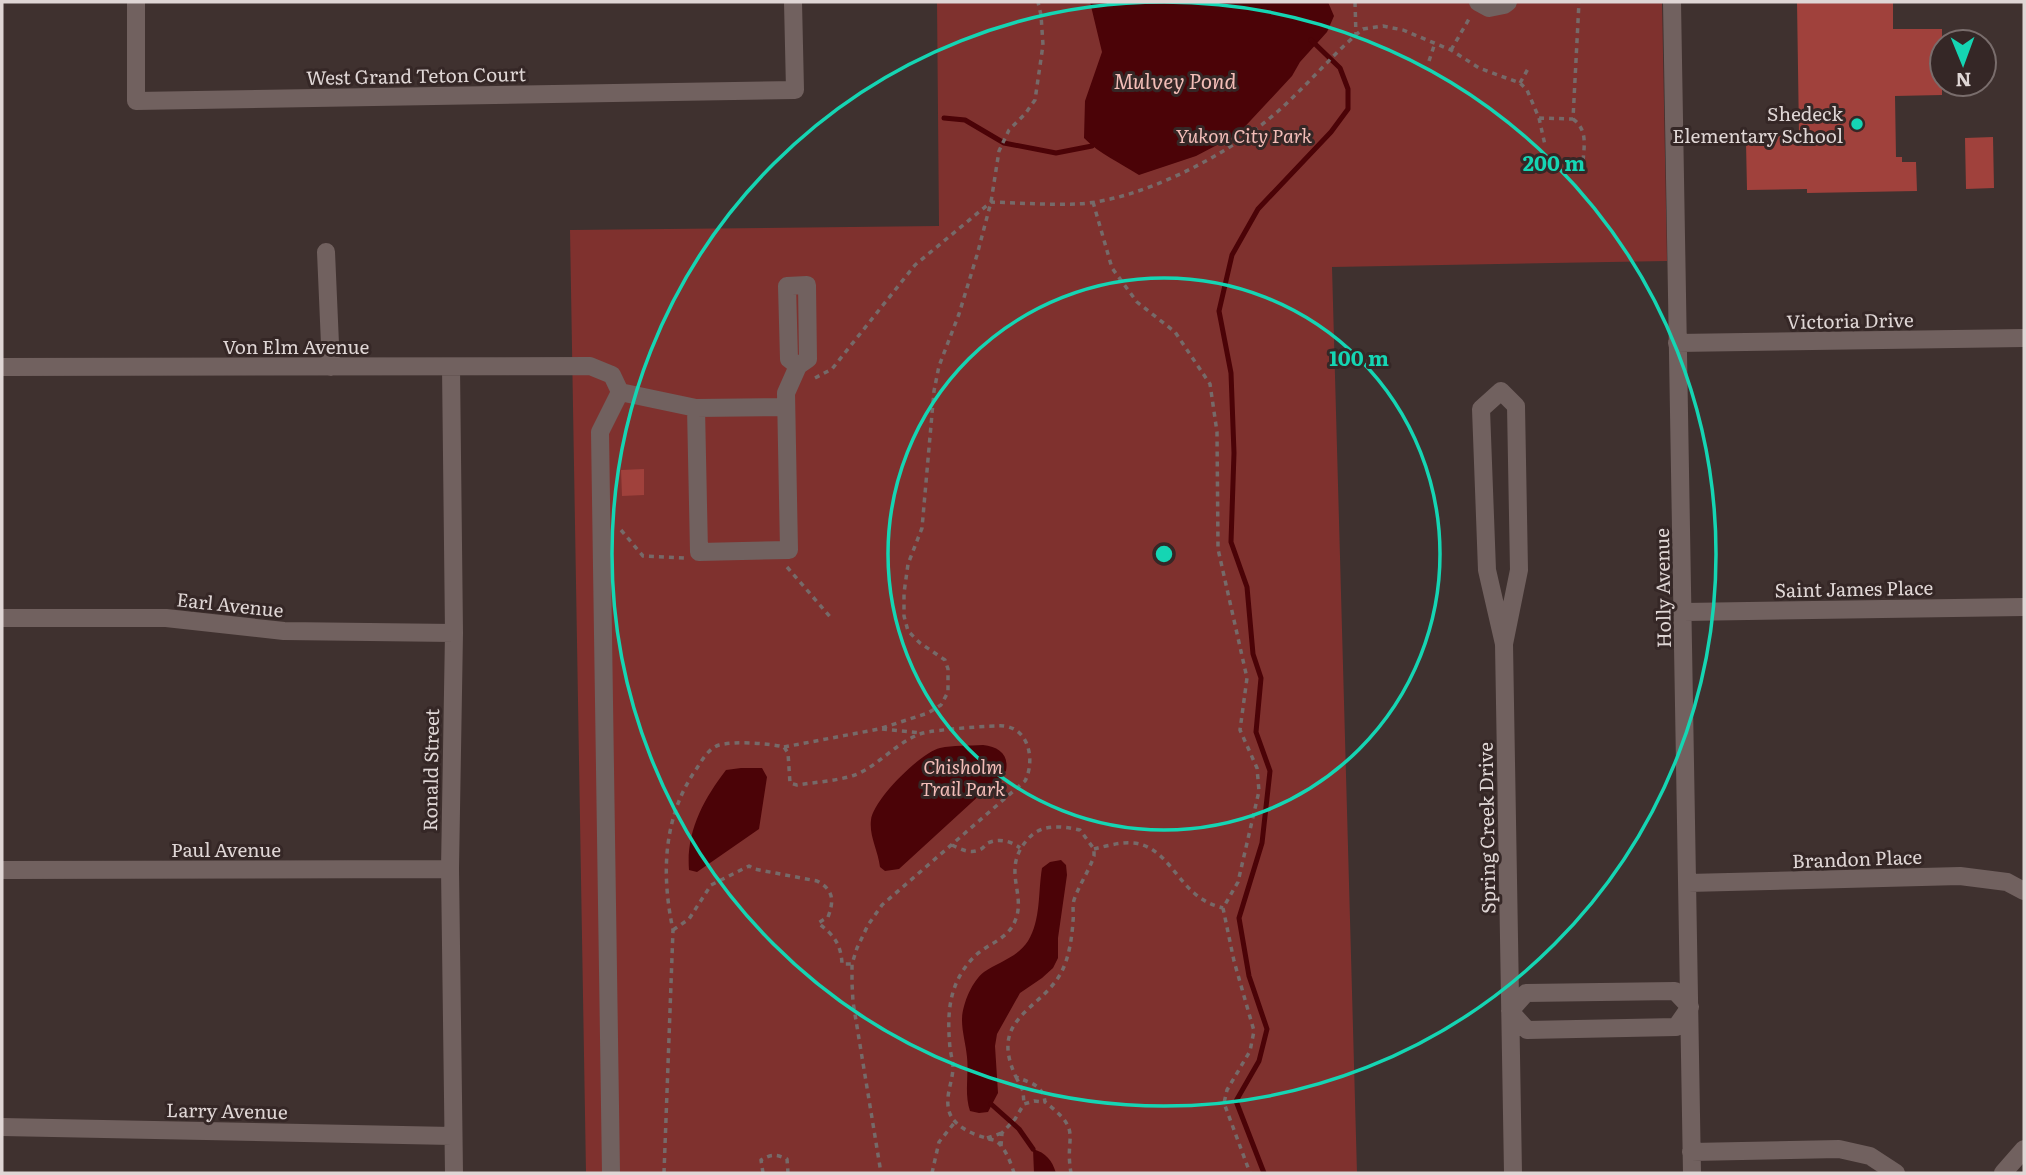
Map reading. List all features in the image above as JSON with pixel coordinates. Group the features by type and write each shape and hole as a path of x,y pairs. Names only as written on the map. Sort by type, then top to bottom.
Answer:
{"street":[{"name":"West Grand Teton Court","path":"136,2 136,101 795,90 793,2"},
{"path":"1472,8 1489,8 1508,2"},
{"name":"Holly Avenue","path":"1672,2 1692,1173"},
{"path":"326,253 331,367"},
{"name":"Victoria Drive","path":"1677,343 2024,338"},
{"name":"Von Elm Avenue","path":"2,367 590,366 612,375 620,392"},
{"name":"Ronald Street","path":"451,367 454,633 450,869 454,1173"},
{"path":"696,408 699,552 789,551 785,407 786,393 795,372"},
{"name":"Spring Creek Drive","path":"1504,644 1519,570 1517,407 1501,391 1481,409 1487,570 1504,644 1513,1173"},
{"path":"611,1173 600,432 620,392 696,408 785,407"},
{"name":"Saint James Place","path":"1684,612 2024,607"},
{"name":"Earl Avenue","path":"2,618 166,618 284,631 454,633"},
{"name":"Paul Avenue","path":"2,870 450,869"},
{"name":"Brandon Place","path":"1688,883 1960,876 2007,882 2024,891"},
{"path":"1675,991 1690,1007 1675,1027 1648,1028 1527,1030 1510,1011 1526,993 1675,991"},
{"name":"Larry Avenue","path":"2,1127 452,1136"},
{"path":"1691,1152 1839,1149 1870,1156 1896,1173"},
{"path":"2003,1173 2024,1149"}],"path":[{"path":"664,1173 673,930 667,902 666,855 670,831 684,786 710,751 718,746 771,743 784,747 879,729 928,713 941,705 948,692 948,669 945,660 908,631 904,615 904,593 908,564 922,528 934,391 939,366 959,314 991,202 999,151 1009,130 1035,100 1043,45 1038,2"},
{"path":"1355,2 1356,36"},
{"path":"1573,119 1579,2"},
{"path":"1451,50 1470,20 1472,8"},
{"path":"795,372 808,381 832,369 915,265 991,202 1077,204 1111,199 1152,186 1224,151 1269,119 1363,29 1383,26 1404,30 1451,50 1479,68 1520,83 1527,90 1539,118 1545,145"},
{"path":"1429,61 1434,43"},
{"path":"1520,83 1529,67"},
{"path":"1539,118 1573,119 1580,124 1584,133 1583,162"},
{"path":"1093,202 1112,268 1137,302 1175,332 1210,384 1217,432 1218,548 1247,678 1240,730 1257,768 1259,790 1238,882 1223,908 1234,961 1254,1031 1250,1051 1227,1090 1224,1103 1250,1173"},
{"path":"620,525 621,531 643,556 690,557 699,552"},
{"path":"787,551 787,567 832,619"},
{"path":"879,729 925,733 1005,726 1017,732 1026,742 1031,756 1030,771 1024,781 883,905 868,925 852,964 853,1002 881,1173"},
{"path":"784,747 788,753 790,783 797,785 853,775 867,769 900,745 925,733"},
{"path":"985,1138 1002,1133 1008,1128 1024,1104 1023,1091 1011,1066 1009,1040 1021,1014 1061,973 1072,932 1073,903 1092,864 1094,849 1080,830 1052,826 1030,837 1020,848 1015,860 1018,912 1015,922 997,943 975,956 958,977 952,991 948,1023 953,1066 947,1099 949,1113 955,1122 968,1132 985,1138 996,1141 1007,1156 1014,1173"},
{"path":"951,845 967,852 979,851 988,843 999,840 1012,842 1020,848"},
{"path":"1094,849 1135,843 1150,848 1168,863 1195,895 1223,908"},
{"path":"673,930 689,919 711,885 749,866 817,881 825,886 831,893 833,905 828,918 818,923 837,940 842,964 852,964"},
{"path":"1016,1077 1039,1086 1045,1102"},
{"path":"1024,1104 1045,1102 1063,1115 1069,1126 1071,1173"},
{"path":"932,1173 939,1142 955,1122"},
{"path":"1001,1148 1002,1133"},
{"path":"763,1173 761,1160 777,1154 787,1159 788,1173"}],"green space":[{"name":"Chisholm Trail Park","path":"937,2 1662,2 1667,261 1332,267 1357,1173 586,1173 570,230 939,226"}],"water":[{"name":"Mulvey Pond","path":"1090,2 1328,2 1334,16 1327,32 1300,62 1292,76 1238,134 1196,156 1139,175 1104,154 1084,138 1085,101 1102,52"},
{"path":"983,745 1002,752 1006,760 1006,771 899,869 885,871 880,867 871,832 871,820 888,790 931,752 945,747"},
{"path":"762,768 767,777 759,829 697,872 689,870 690,843 703,805 726,770"},
{"path":"1061,860 1066,865 1067,875 1058,938 1058,958 1053,968 1020,993 997,1034 995,1046 998,1093 988,1112 970,1111 962,1020 966,1001 972,987 984,972 1024,947 1032,933 1037,915 1042,868 1050,862"},
{"path":"1033,1149 1048,1158 1056,1173 1034,1173"}],"building":[{"path":"1797,2 1893,2 1893,29 1928,29 1928,95 1895,96 1896,157 1902,157 1902,162 1916,162 1917,191 1807,193 1807,189 1747,190 1746,142 1775,141 1775,135 1799,135"},
{"path":"1993,137 1994,188 1966,189 1965,138"},
{"path":"644,469 644,495 622,496 621,470"}],"waterway":[{"path":"1264,1173 1236,1101 1259,1061 1267,1029 1249,976 1239,918 1262,843 1270,771 1256,732 1261,678 1253,654 1247,587 1231,542 1234,453 1231,373 1219,311 1232,255 1258,209 1331,132 1348,109 1348,89 1340,68 1311,40"},
{"path":"944,118 965,120 1004,143 1056,153 1092,146"},
{"path":"991,1104 1019,1129 1033,1149"}],"place":[{"name":"Shedeck Elementary School","path":"1857,124"}],"park label":[{"name":"Yukon City Park","path":"1244,135"}]}
